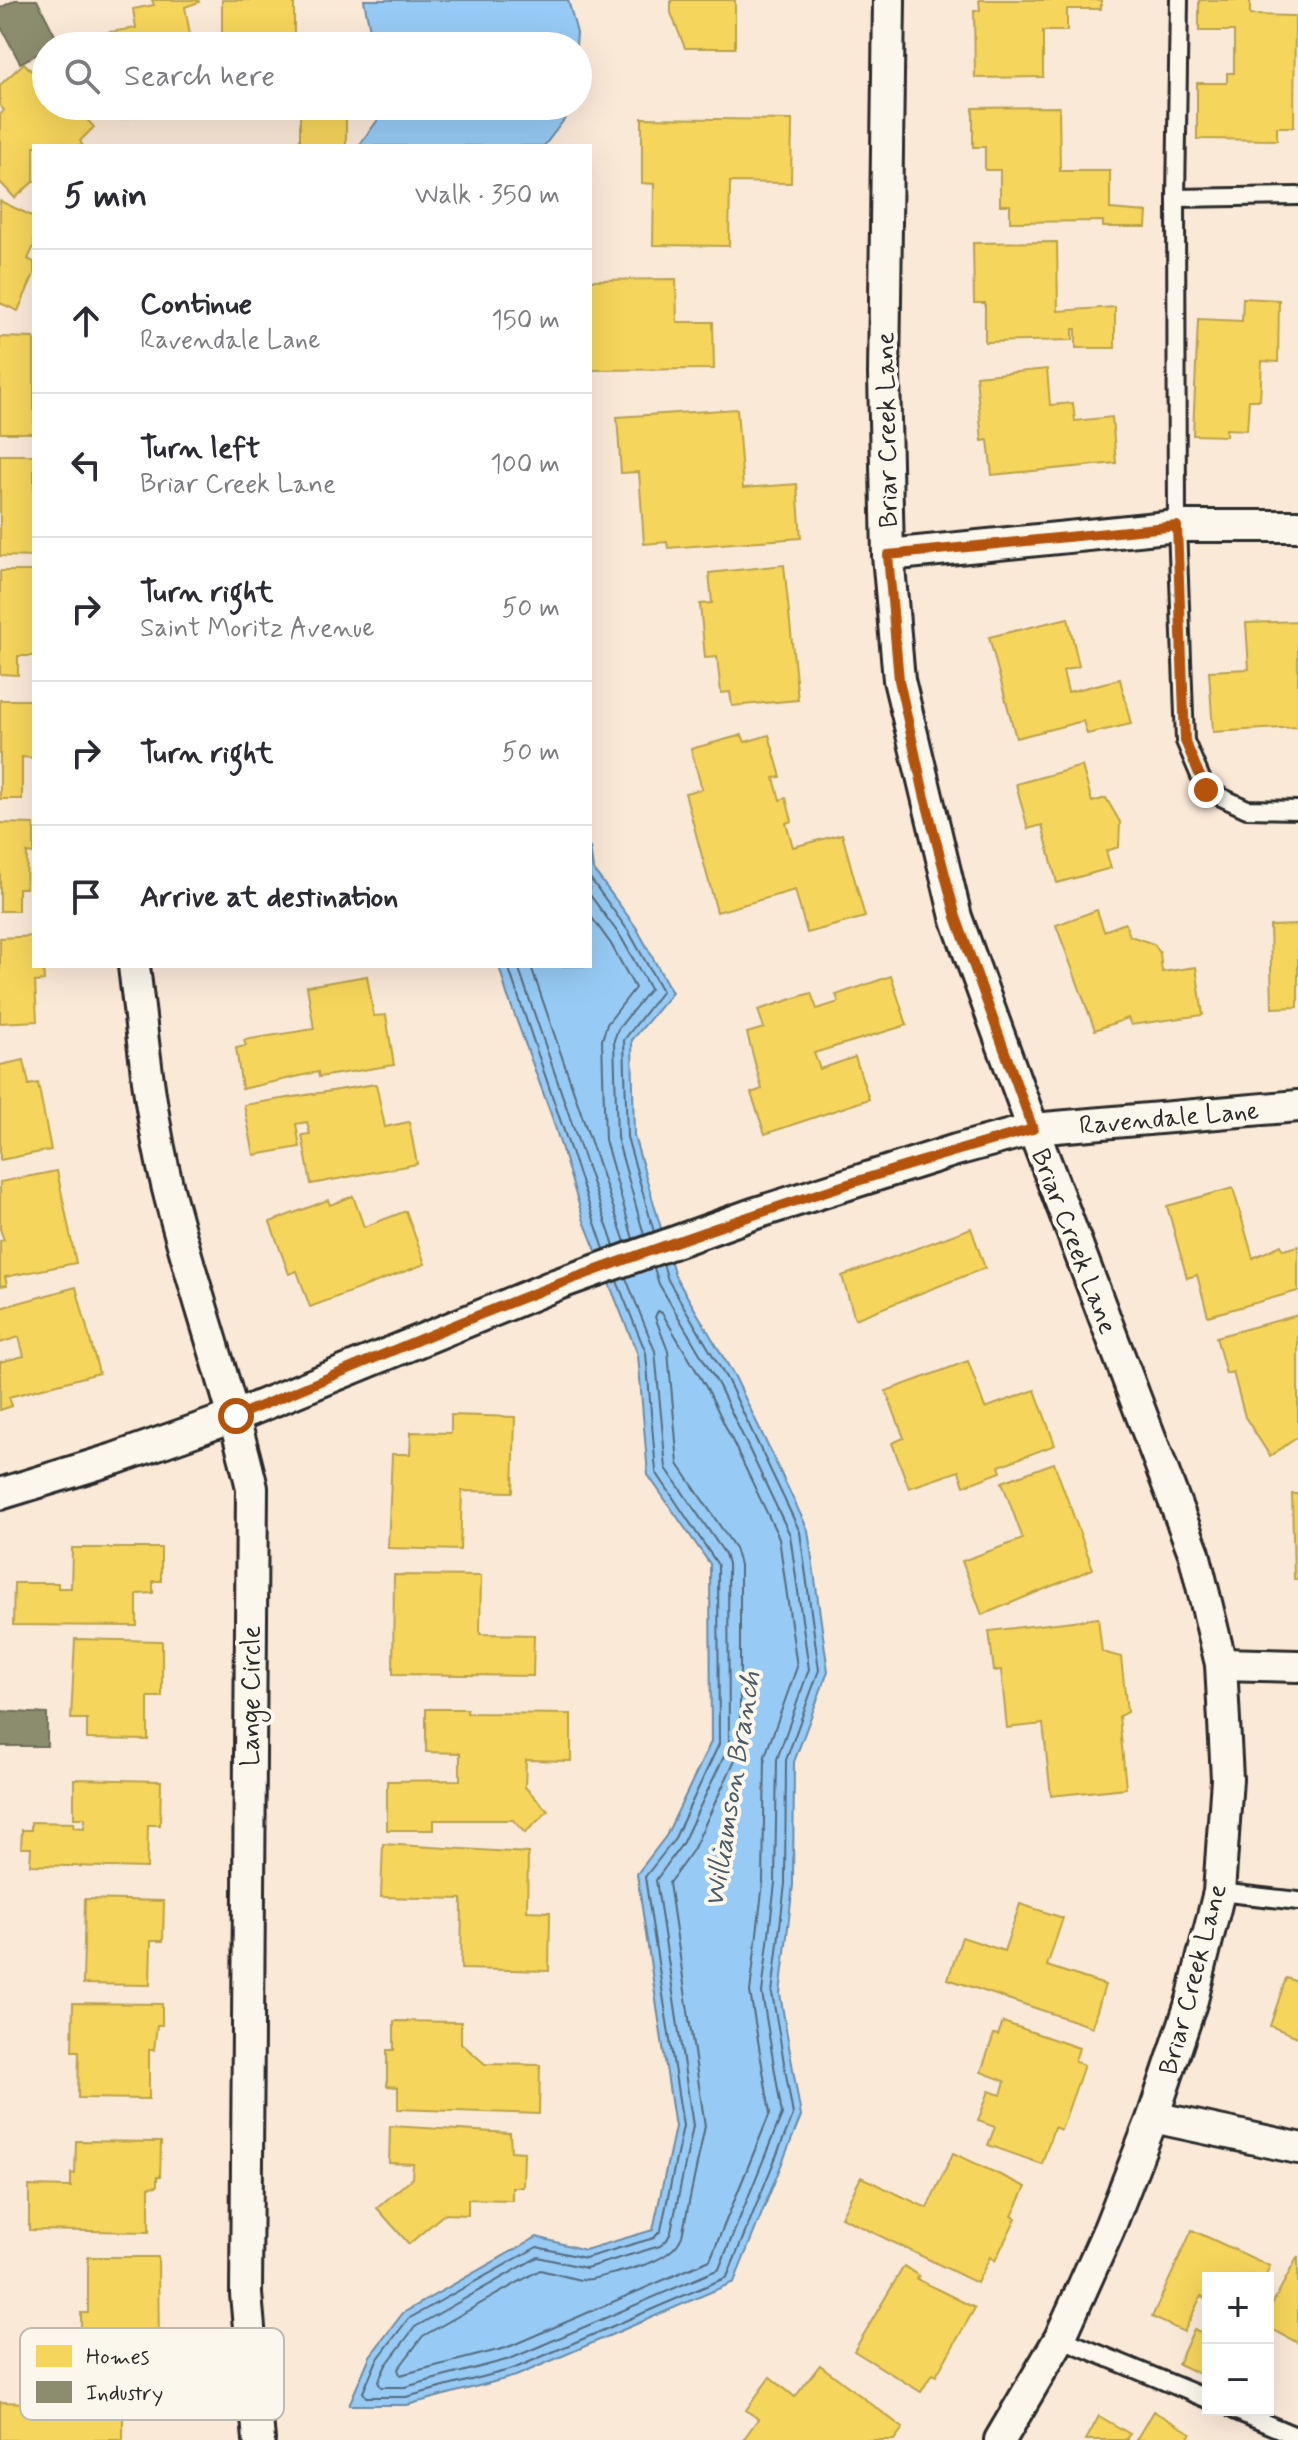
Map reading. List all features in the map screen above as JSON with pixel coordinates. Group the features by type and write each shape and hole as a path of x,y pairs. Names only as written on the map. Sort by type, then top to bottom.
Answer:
{"street":[{"name":"Briar Creek Lane","path":"889,0 884,374 888,555 899,680 956,917 1194,1553 1221,1664 1227,1779 1219,1892 1192,2000 1153,2117 1109,2229 1060,2338 1000,2440"},
{"path":"888,555 1177,526 1298,526"},
{"name":"Lange Circle","path":"134,968 146,1070 167,1188 236,1416 252,1488 246,2294 249,2328"},
{"name":"Ravendale Lane","path":"0,1494 114,1459 236,1416 558,1284 753,1214 956,1150 1033,1129 1298,1106"},
{"path":"1221,1664 1298,1666"},
{"path":"1153,2117 1298,2148"},
{"name":"Lange Circle","path":"257,2420 259,2440"}],"lane":[{"path":"1179,0 1177,526 1185,741 1206,790 1247,809 1298,810"},
{"path":"1176,198 1298,196"},
{"path":"1219,1892 1298,1901"},
{"path":"1060,2338 1202,2397"},
{"path":"1248,2416 1298,2437"}],"water":[{"path":"364,0 568,0 577,32 370,32"},
{"path":"378,120 564,120 546,144 360,144"},
{"name":"Williamson Branch","path":"592,862 593,869 636,927 672,993 632,1040 634,1136 675,1276 735,1377 808,1530 828,1671 794,1762 793,1885 780,1994 801,2116 734,2282 516,2376 407,2405 349,2405 370,2356 403,2313 537,2237 585,2250 653,2230 675,2127 637,1874 666,1836 711,1742 710,1564 648,1475 638,1355 584,1221 552,1117 500,968 592,968"}],"building: Homes":[{"path":"152,0 199,2 185,7 189,32 110,32 136,28 133,9 154,5"},
{"path":"222,0 294,0 294,32 222,32"},
{"path":"671,0 735,0 735,48 685,48 671,13"},
{"path":"979,0 1101,0 1101,9 1067,9 1067,31 1043,31 1043,77 975,78 974,10 980,10"},
{"path":"1199,0 1250,0 1250,15 1295,16 1294,127 1277,127 1277,140 1197,139 1197,83 1227,83 1227,73 1234,73 1234,31 1199,31"},
{"path":"24,63 32,72 32,120 87,120 94,127 80,141 82,144 32,144 32,183 15,198 0,182 0,115 4,110 0,106 0,85"},
{"path":"1059,107 1060,171 1110,171 1110,209 1147,212 1146,227 1103,227 1103,221 1010,222 1010,205 1000,205 1000,170 985,170 985,147 973,147 973,108"},
{"path":"642,118 792,120 791,183 730,182 729,246 653,245 654,184 642,183"},
{"path":"300,120 346,120 346,144 300,144"},
{"path":"0,201 32,216 32,250 28,259 32,261 32,279 18,311 0,303"},
{"path":"1057,242 1058,311 1115,307 1115,348 1076,348 1076,329 1073,329 1073,340 985,342 985,303 974,303 973,243"},
{"path":"676,279 677,322 713,322 714,369 592,370 592,280"},
{"path":"1243,298 1279,300 1278,362 1262,361 1260,400 1249,400 1247,430 1226,429 1226,436 1193,435 1198,319 1242,321"},
{"path":"0,337 32,338 32,433 0,433"},
{"path":"1047,369 1050,405 1073,403 1075,421 1112,417 1116,463 992,475 988,440 982,441 976,376"},
{"path":"737,409 743,488 797,484 801,538 668,548 667,542 644,544 639,472 621,473 617,417"},
{"path":"0,455 32,455 32,557 0,556"},
{"path":"784,565 798,700 732,706 730,692 721,693 717,657 705,658 700,604 712,603 709,573"},
{"path":"0,571 32,571 32,656 18,656 18,675 0,674"},
{"path":"1068,618 1079,666 1063,671 1068,692 1120,679 1131,724 1087,734 1083,721 1016,738 989,637"},
{"path":"1298,621 1298,727 1213,732 1209,671 1249,669 1246,623"},
{"path":"0,700 32,700 32,758 22,757 22,799 0,799"},
{"path":"742,735 745,742 769,735 781,777 774,778 780,800 786,798 792,821 786,823 793,847 842,834 865,917 807,933 795,890 717,912 685,793 702,789 691,749"},
{"path":"1082,766 1092,802 1106,798 1120,822 1119,847 1106,851 1111,868 1057,883 1042,825 1028,829 1016,784"},
{"path":"0,823 32,824 32,854 27,853 26,888 18,888 18,911 0,911"},
{"path":"1097,910 1104,931 1125,923 1130,936 1154,944 1160,953 1162,972 1196,967 1203,1015 1131,1025 1128,1018 1095,1030 1056,925"},
{"path":"1298,925 1298,1007 1272,1008 1270,926"},
{"path":"32,936 32,968 43,968 44,981 35,982 37,1021 0,1023 0,938"},
{"path":"367,976 374,1016 386,1015 394,1065 319,1077 318,1072 242,1089 236,1048 246,1046 244,1040 314,1029 307,986"},
{"path":"891,976 907,1025 814,1053 820,1069 855,1057 869,1099 765,1134 751,1093 762,1089 747,1033 764,1028 758,1010 811,993 817,1009 839,1002 836,995"},
{"path":"24,1060 29,1085 38,1083 51,1150 0,1160 0,1065"},
{"path":"376,1084 385,1127 409,1122 417,1164 311,1184 302,1135 310,1134 307,1122 296,1124 300,1147 254,1155 244,1105"},
{"path":"57,1171 76,1263 5,1277 7,1285 0,1286 0,1241 4,1240 0,1229 0,1182"},
{"path":"1233,1188 1253,1258 1281,1245 1283,1250 1298,1246 1298,1291 1208,1316 1197,1275 1187,1278 1167,1206"},
{"path":"353,1196 364,1227 406,1211 425,1264 310,1307 297,1271 289,1274 270,1222 328,1200 330,1205"},
{"path":"971,1228 985,1268 855,1319 842,1276"},
{"path":"76,1287 99,1373 9,1397 12,1406 0,1410 0,1362 24,1356 19,1337 0,1343 0,1308"},
{"path":"1298,1315 1298,1437 1270,1456 1245,1417 1233,1372 1226,1374 1216,1337"},
{"path":"968,1361 985,1408 1035,1390 1055,1445 999,1466 1001,1472 964,1486 959,1471 909,1488 892,1443 904,1438 886,1391"},
{"path":"451,1415 515,1417 513,1492 462,1491 460,1550 388,1548 392,1454 410,1454 411,1432 451,1433"},
{"path":"1054,1463 1093,1569 982,1615 962,1561 1023,1539 1002,1482"},
{"path":"1292,1494 1298,1494 1298,1579 1294,1579"},
{"path":"72,1548 161,1548 161,1581 153,1581 153,1593 137,1594 137,1626 13,1625 14,1583 58,1583 58,1588 71,1588"},
{"path":"394,1575 481,1576 480,1634 534,1635 533,1676 393,1674"},
{"path":"1098,1618 1102,1652 1121,1657 1127,1712 1119,1716 1126,1788 1051,1796 1043,1724 1007,1728 1001,1670 994,1671 989,1631"},
{"path":"75,1639 162,1641 162,1697 148,1697 148,1740 87,1739 87,1719 71,1719"},
{"path":"426,1709 467,1709 467,1713 571,1714 571,1761 526,1760 525,1787 548,1811 525,1833 513,1820 434,1820 434,1830 387,1830 387,1781 460,1780 460,1753 426,1752"},
{"path":"74,1779 161,1781 160,1825 148,1825 147,1868 30,1865 31,1848 21,1848 22,1830 31,1830 31,1822 74,1823 73,1827 84,1828 85,1818 74,1818"},
{"path":"383,1844 528,1853 527,1911 550,1912 549,1971 461,1969 462,1899 381,1897"},
{"path":"85,1899 164,1901 163,1941 151,1941 150,1985 83,1984"},
{"path":"1020,1904 1063,1918 1047,1966 1105,1985 1092,2027 948,1979 962,1937 1004,1951"},
{"path":"1286,1978 1298,1982 1298,2037 1270,2026"},
{"path":"73,2003 162,2004 162,2025 157,2025 154,2050 149,2050 149,2099 78,2098 79,2051 72,2051"},
{"path":"394,2021 461,2022 461,2043 485,2064 540,2065 539,2114 398,2109 398,2087 387,2086 387,2050 394,2050"},
{"path":"1003,2022 1079,2048 1075,2061 1084,2065 1061,2130 1054,2127 1042,2164 988,2145 995,2127 978,2121 989,2091 1001,2095 1005,2081 981,2072 994,2034 998,2035"},
{"path":"390,2126 510,2133 511,2151 524,2152 523,2187 512,2187 512,2200 468,2199 468,2215 444,2214 409,2244 377,2208 412,2178 413,2164 389,2163"},
{"path":"76,2141 161,2142 160,2177 157,2177 157,2186 149,2187 149,2232 29,2230 29,2186 71,2187 71,2173 75,2174"},
{"path":"953,2153 1026,2187 1012,2216 1016,2218 995,2261 990,2257 977,2283 841,2217 861,2177 927,2208"},
{"path":"1192,2230 1270,2266 1268,2272 1202,2272 1202,2296 1184,2332 1152,2317"},
{"path":"1298,2256 1298,2343 1274,2330 1274,2301"},
{"path":"88,2257 158,2257 159,2328 81,2328 81,2313 88,2313"},
{"path":"904,2266 919,2276 917,2279 975,2308 936,2376 932,2374 921,2392 854,2351"},
{"path":"1194,2329 1202,2333 1202,2375 1178,2364"},
{"path":"820,2365 903,2428 894,2440 743,2440 758,2419 746,2410 770,2377 795,2397"},
{"path":"0,2402 20,2403 20,2420 123,2420 123,2440 0,2440"},
{"path":"1153,2411 1191,2433 1187,2440 1136,2440"},
{"path":"1099,2416 1130,2434 1128,2440 1086,2440"}],"building: Industry":[{"path":"15,0 37,0 53,32 32,32 32,57 20,63 0,25 0,8"},
{"path":"0,1711 47,1714 47,1746 0,1746"}],"route":[{"path":"236,1416 558,1284 753,1214 1033,1129 956,917 924,794 899,680 888,555 1177,526 1185,741 1206,790"}]}
